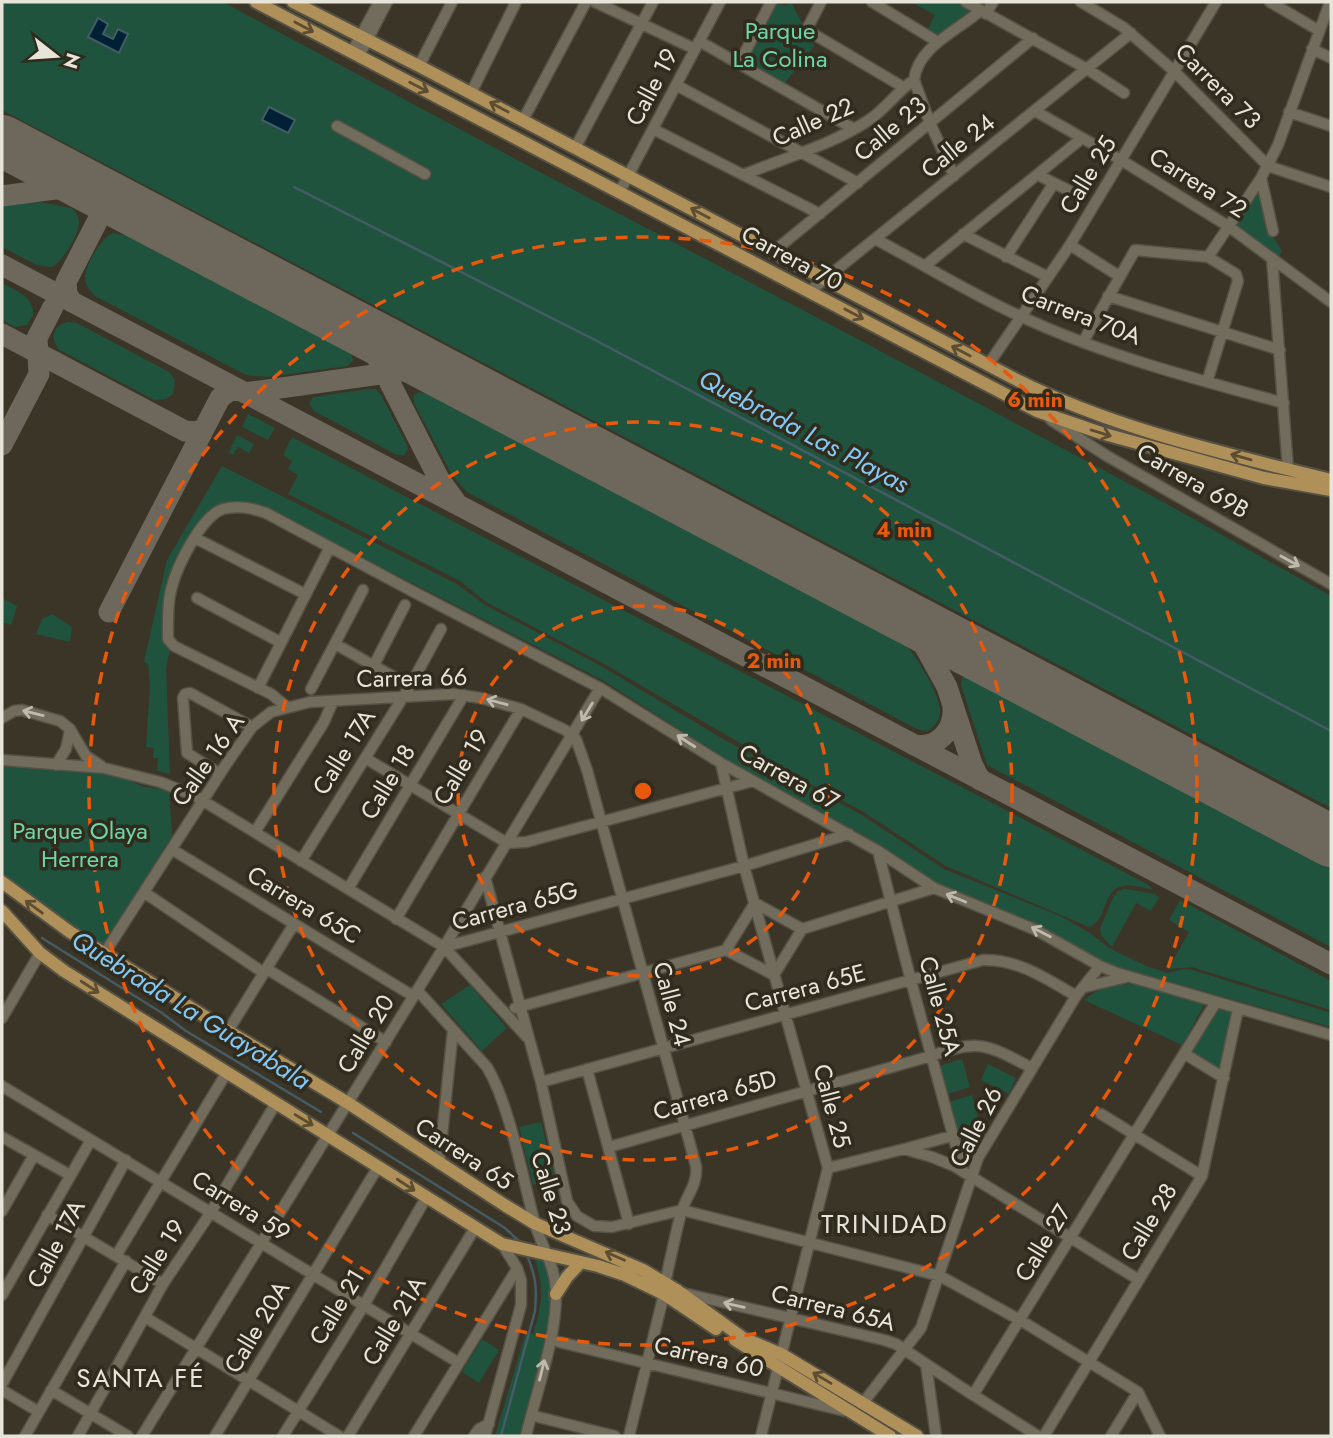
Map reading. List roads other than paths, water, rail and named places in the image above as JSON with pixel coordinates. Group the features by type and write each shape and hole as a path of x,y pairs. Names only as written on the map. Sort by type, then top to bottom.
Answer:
{"main road":[{"name":"Carrera 70","path":"256,2 1037,411 1101,433 1264,478 1331,490"},
{"name":"Carrera 70","path":"293,2 316,7 364,38 1065,404 1106,419 1331,480"},
{"name":"Carrera 65","path":"2,882 104,954 348,1103 439,1164 534,1223 619,1258 777,1368 890,1436"},
{"name":"Carrera 65","path":"2,911 40,953 475,1228 508,1246 581,1262 678,1291 743,1338 781,1353 916,1436"},
{"path":"556,1294 581,1262"}],"street":[{"path":"364,38 379,2"},
{"path":"355,54 387,2"},
{"path":"419,66 452,2"},
{"path":"471,93 516,2"},
{"path":"523,120 586,2"},
{"path":"595,2 641,25 697,45 739,64 854,129"},
{"path":"575,148 653,2"},
{"name":"Calle 19","path":"620,191 720,2"},
{"path":"739,64 771,2"},
{"path":"821,2 808,27 810,32 903,88"},
{"path":"872,2 938,42"},
{"path":"966,2 1087,69 1124,93"},
{"name":"Calle 22","path":"743,175 870,120 914,80 918,66 938,42 983,12 993,2"},
{"name":"Carrera 73","path":"1081,2 1131,33 1174,71 1268,166 1331,187"},
{"path":"1102,13 1109,2"},
{"name":"Calle 25","path":"988,365 1070,245 1216,2"},
{"path":"1270,2 1318,30"},
{"path":"1208,257 1268,166 1330,2"},
{"name":"Calle 24","path":"810,291 1131,33"},
{"name":"Calle 23","path":"773,252 1033,38"},
{"path":"1312,49 1331,58"},
{"path":"914,80 954,176"},
{"path":"676,85 858,183"},
{"name":"Carrera 72","path":"1035,111 1228,226 1331,302"},
{"path":"1289,112 1331,126"},
{"path":"337,125 425,174"},
{"path":"653,129 820,214"},
{"path":"926,265 1081,139"},
{"path":"1038,175 1074,193"},
{"path":"1261,178 1273,231"},
{"path":"1006,257 1054,183"},
{"path":"963,234 1048,277"},
{"name":"Carrera 70A","path":"875,239 1021,317 1083,342 1206,382 1284,403"},
{"path":"1070,245 1119,276"},
{"path":"1083,342 1135,250 1208,257 1236,274 1238,281 1206,382"},
{"path":"1272,258 1287,469"},
{"path":"1108,296 1280,350"},
{"name":"Carrera 69B","path":"1037,411 1107,456 1331,584"},
{"name":"Carrera 67","path":"195,538 211,516 222,509 247,507 266,513 600,688 721,763 878,851 934,888 1036,930 1100,966 1128,977 1331,1035"},
{"path":"287,707 271,694 174,646 168,639 171,589 187,550 195,538 306,594"},
{"path":"258,688 330,547"},
{"path":"311,689 363,590"},
{"path":"197,598 280,642"},
{"path":"374,665 405,605"},
{"name":"Calle 17A","path":"301,861 403,698 440,629"},
{"path":"335,644 410,685"},
{"name":"Calle 20","path":"142,1436 386,1042 600,688"},
{"path":"220,774 191,756 186,749 183,698 190,692 252,727"},
{"name":"Carrera 66","path":"287,707 310,702 464,695 521,709 573,735"},
{"name":"Calle 18","path":"348,890 464,695"},
{"path":"255,832 324,722 333,701"},
{"name":"Calle 16 A","path":"104,954 252,727 271,712 287,707"},
{"name":"Calle 19","path":"396,919 521,709"},
{"name":"Carrera 65G","path":"2,718 16,710 22,710 60,721 70,730 86,756 104,768"},
{"path":"56,765 66,749 70,730"},
{"name":"Calle 24","path":"573,735 587,770 697,1175 682,1210 629,1436"},
{"path":"365,758 507,843 526,842 753,781"},
{"name":"Carrera 65G","path":"2,760 104,768 160,782 203,801 444,947 744,866 849,834"},
{"name":"Calle 25","path":"721,763 744,866 828,1168 761,1436"},
{"name":"Carrera 65C","path":"173,850 294,924 415,993"},
{"name":"Calle 25A","path":"878,851 931,1056 967,1174"},
{"name":"Calle 23","path":"485,877 541,1082 567,1201 577,1216 587,1224 612,1227 629,1224"},
{"path":"505,1012 726,950 774,975 802,929 934,888"},
{"path":"145,893 265,971 386,1042"},
{"path":"726,950 755,903 802,929"},
{"path":"228,1031 294,924"},
{"path":"444,947 530,1042"},
{"path":"2,1018 40,953"},
{"name":"Carrera 65E","path":"541,1082 968,963 996,960 1016,964 1076,996"},
{"name":"Calle 26","path":"863,1403 921,1328 940,1276 967,1174 1076,996 1100,966"},
{"path":"1085,987 1128,977"},
{"name":"Calle 23","path":"415,993 487,1067 494,1079 534,1223 550,1256 556,1294 552,1329 526,1436"},
{"name":"Calle 27","path":"973,1395 1216,1002"},
{"name":"Calle 28","path":"1044,1436 1202,1176 1238,1009"},
{"path":"439,1164 453,1030"},
{"name":"Carrera 65D","path":"609,1147 960,1046 982,1046 1031,1068"},
{"path":"1185,1054 1224,1079"},
{"path":"587,1069 629,1224 682,1210 940,1276 1020,1320 1138,1392 1160,1436"},
{"path":"25,1436 160,1181 226,1072"},
{"name":"Carrera 59","path":"2,1086 459,1363"},
{"name":"Calle 19","path":"78,1436 163,1284 211,1212 276,1103"},
{"path":"1101,1114 1202,1176"},
{"path":"828,1168 955,1135"},
{"path":"2,1137 70,1175"},
{"path":"2,1295 91,1140"},
{"path":"904,1149 932,1157 967,1174 1139,1280"},
{"path":"2,1211 34,1155"},
{"name":"Calle 17A","path":"2,1384 126,1160"},
{"name":"Calle 20A","path":"215,1436 378,1167"},
{"name":"Calle 21","path":"283,1436 426,1198"},
{"path":"47,1215 163,1284"},
{"name":"Calle 21A","path":"348,1436 475,1228"},
{"path":"485,1436 521,1305 521,1280 508,1246"},
{"path":"414,1436 517,1268"},
{"name":"Carrera 65A","path":"678,1291 896,1344 1038,1436"},
{"path":"145,1317 339,1436"},
{"name":"Carrera 60","path":"559,1342 850,1412"},
{"path":"926,1364 936,1436"},
{"path":"2,1390 39,1412"},
{"path":"51,1390 128,1436"},
{"path":"1111,1436 1138,1392"},
{"path":"538,1417 615,1436"},
{"path":"474,1436 479,1429 489,1424"}],"water":[{"path":"98,18 108,24 103,34 113,39 118,29 128,34 119,53 88,37"},
{"path":"269,107 295,120 288,133 262,120"}],"waterway":[{"name":"Quebrada Las Playas","path":"294,187 595,340 1331,731"},
{"name":"Quebrada La Guayabala","path":"42,938 162,1013 186,1031 321,1112"},
{"name":"Quebrada La Guayabala","path":"353,1133 505,1228 522,1244"},
{"name":"Quebrada La Guayabala","path":"501,1436 535,1311 535,1282 526,1253"}],"district":[{"name":"TRINIDAD","path":"885,1224"},
{"name":"SANTA FÉ","path":"141,1378"}],"park label":[{"name":"Parque La Colina","path":"780,45"},
{"name":"Parque Olaya Herrera","path":"80,845"}]}
